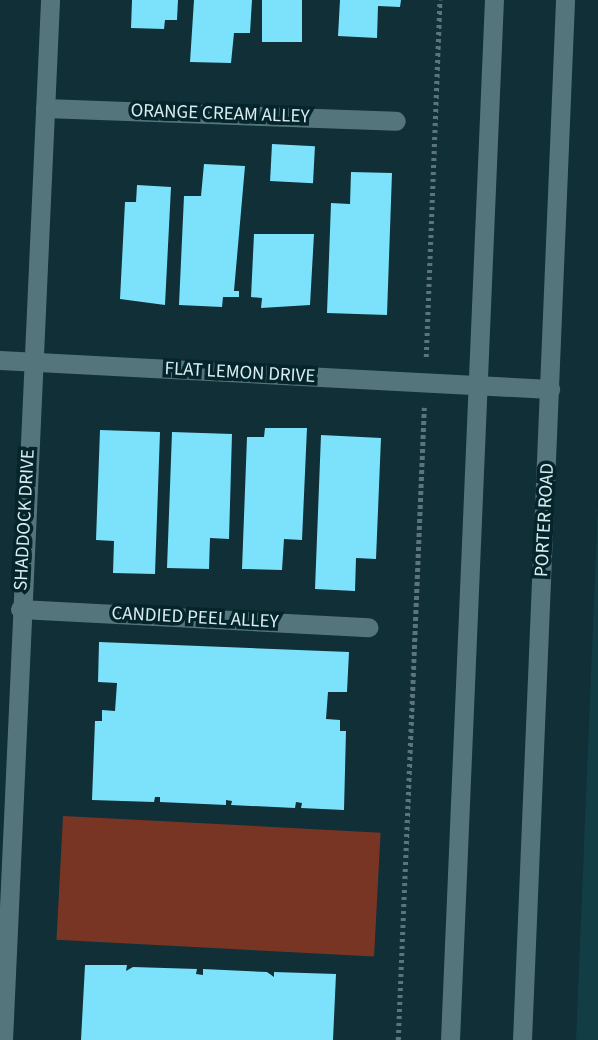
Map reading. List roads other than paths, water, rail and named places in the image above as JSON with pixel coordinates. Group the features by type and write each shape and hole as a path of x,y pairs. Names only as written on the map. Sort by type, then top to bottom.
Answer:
{"street":[{"name":"SHADDOCK DRIVE","path":"3,1040 20,609 50,0"},
{"path":"450,1040 480,386 494,0"},
{"name":"PORTER ROAD","path":"522,1040 565,0"},
{"name":"ORANGE CREAM ALLEY","path":"45,108 396,121"},
{"name":"FLAT LEMON DRIVE","path":"0,360 550,389"},
{"name":"CANDIED PEEL ALLEY","path":"20,609 369,627"}]}
